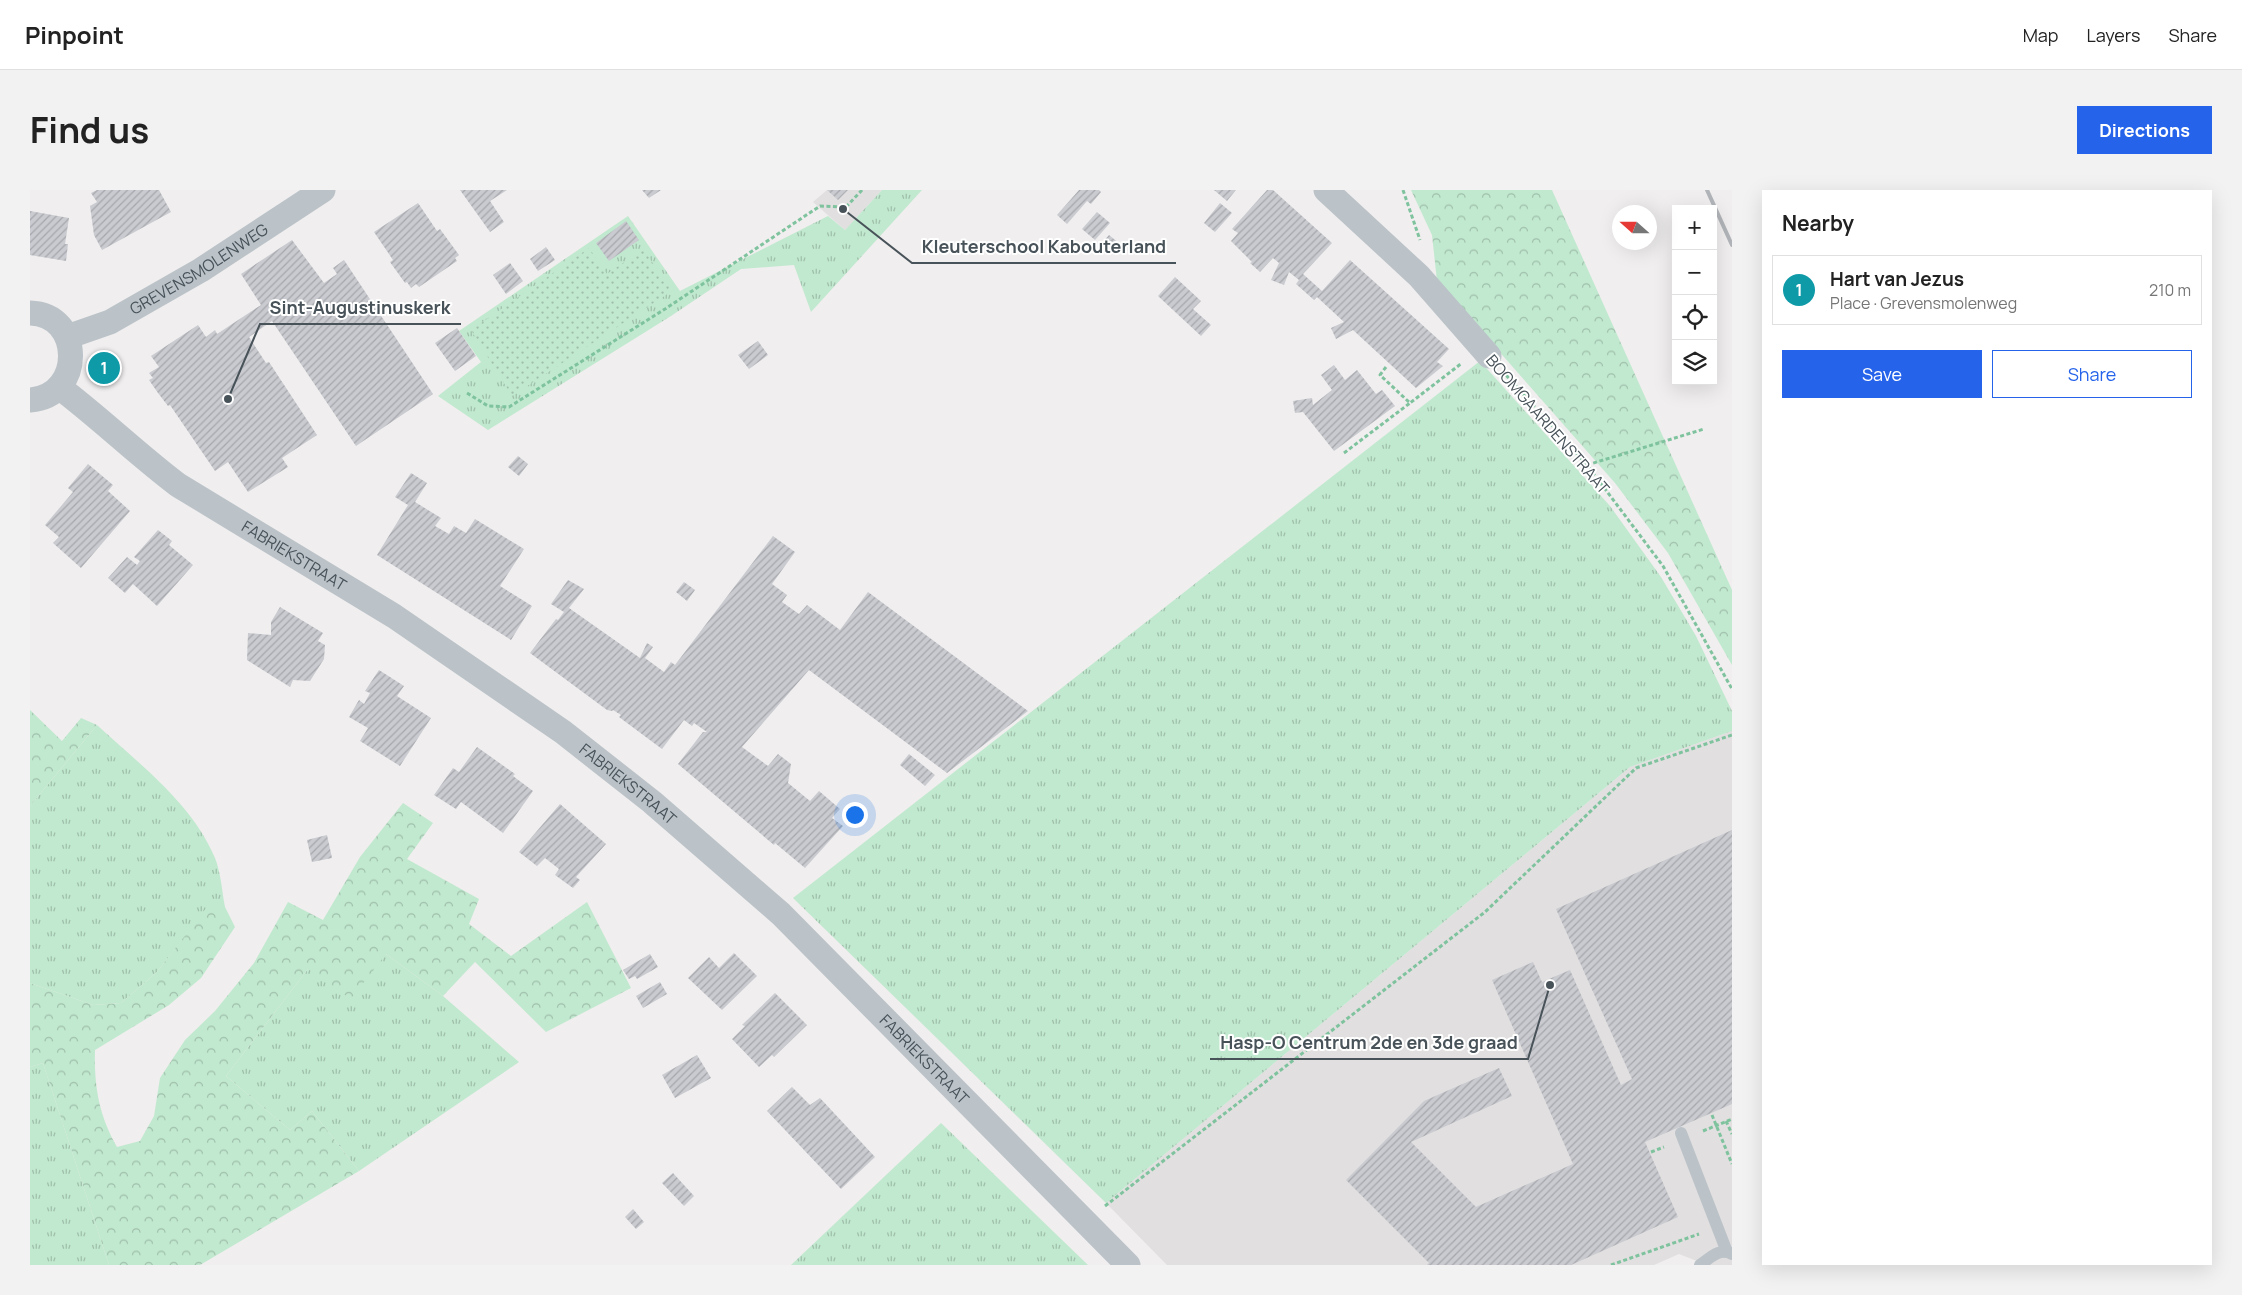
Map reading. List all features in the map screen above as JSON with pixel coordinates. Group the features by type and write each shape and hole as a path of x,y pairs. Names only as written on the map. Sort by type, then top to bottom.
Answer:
{"street":[{"name":"GREVENSMOLENWEG","path":"67,336 110,322 127,313 201,270 324,190"},
{"name":"BOOMGAARDENSTRAAT","path":"1326,190 1419,276 1486,352"},
{"path":"30,313 47,317 58,325 67,336 71,350 71,363 67,376 59,388 49,395 30,400"},
{"name":"FABRIEKSTRAAT","path":"59,388 93,413 150,464 178,485 394,616 563,732 652,802 781,914 1128,1265"}],"lane":[{"path":"1681,1133 1730,1253 1717,1252 1700,1265"}],"path":[{"path":"468,393 488,406 509,407 665,309 820,206 846,207 862,190"},
{"path":"1403,190 1420,239 1419,276"},
{"path":"1344,453 1410,403 1486,352"},
{"name":"BOOMGAARDENSTRAAT","path":"1486,352 1587,465 1663,566 1732,689"},
{"path":"1386,367 1380,375 1410,403"},
{"path":"1587,465 1704,429"},
{"path":"1084,1221 1485,912 1636,768 1732,735"},
{"path":"1712,1115 1732,1164"},
{"path":"1732,1119 1726,1121 1732,1134"},
{"path":"1611,1265 1687,1238"}],"shaded area":[{"path":"827,190 882,190 845,230 813,202"},
{"path":"1732,731 1732,1265 1707,1265 1679,1254 1654,1265 1167,1265 1106,1203 1630,767"}],"green space":[{"path":"882,190 922,190 811,312 794,265 741,269 671,316 488,430 438,396 481,362 459,331 628,216 680,291 828,216 845,230"},
{"path":"1411,190 1552,190 1732,590 1732,665 1668,553 1615,483 1437,281 1432,235"},
{"path":"589,248 607,274 643,249 672,291 512,396 471,330"},
{"path":"1480,361 1610,506 1661,577 1696,636 1732,711 1732,731 1630,767 1106,1203 793,898"},
{"path":"30,710 62,741 81,718 97,725 30,806"},
{"path":"97,725 147,770 179,802 193,820 215,858 225,907 207,908 157,972 121,1003 93,1005 30,983 30,806"},
{"path":"403,803 433,823 407,859 479,899 469,924 511,956 587,902 631,988 546,1032 475,962 443,996 386,954 351,999 308,969 226,1076 290,1130 312,1111 359,1171 200,1265 109,1265 43,1063 30,1067 30,983 93,1005 121,1003 157,972 207,907 225,907 235,927 201,978 169,1005 95,1050 95,1076 99,1100 111,1135 117,1147 140,1141 154,1116 160,1078 185,1040 215,1011 254,963 288,902 323,920 360,857"},
{"path":"386,954 443,996 519,1062 359,1171 312,1111 290,1130 226,1076 308,969"},
{"path":"43,1063 109,1265 30,1265 30,1067"},
{"path":"941,1123 1088,1265 791,1265"}],"building":[{"path":"97,190 159,190 171,212 102,250 94,235 90,206 97,202 91,193"},
{"path":"460,190 507,190 490,201 504,222 490,232"},
{"path":"642,190 661,190 649,198"},
{"path":"827,190 848,190 838,200"},
{"path":"1079,190 1099,190 1101,192 1091,204 1087,201 1067,224 1057,215"},
{"path":"1214,190 1236,190 1227,201"},
{"path":"1267,190 1273,190 1332,243 1303,274 1322,291 1350,260 1449,349 1437,362 1443,366 1416,388 1353,330 1336,339 1331,328 1344,322 1317,297 1314,300 1296,284 1299,280 1289,272 1284,285 1271,280 1279,263 1273,258 1260,272 1250,263 1252,262 1231,241 1238,233 1232,229"},
{"path":"418,203 437,231 440,229 459,255 455,258 457,261 419,287 416,284 411,288 407,282 405,283 390,262 393,260 374,232"},
{"path":"1220,203 1232,213 1215,232 1204,223"},
{"path":"30,211 69,218 65,244 68,244 66,261 30,255"},
{"path":"1097,212 1110,223 1095,240 1082,229"},
{"path":"626,221 639,240 609,261 596,243"},
{"path":"1109,235 1120,244 1112,254 1101,244"},
{"path":"292,240 324,283 337,274 333,268 344,260 433,394 356,446 272,321 249,337 266,363 269,362 317,435 282,458 288,467 248,492 228,462 215,471 170,405 168,406 158,393 149,380 153,378 149,373 159,367 151,356 198,325 206,337 215,330 217,334 261,305 241,274"},
{"path":"546,247 555,260 538,271 530,259"},
{"path":"510,263 523,281 506,294 493,275"},
{"path":"1175,277 1201,301 1193,309 1211,325 1201,336 1158,296"},
{"path":"457,328 476,356 455,371 435,343"},
{"path":"758,341 768,355 749,369 738,355"},
{"path":"1334,365 1345,380 1357,370 1376,394 1382,390 1395,406 1334,451 1303,412 1295,413 1293,401 1312,398 1313,405 1332,390 1321,375"},
{"path":"518,456 528,464 519,476 508,467"},
{"path":"88,464 113,485 108,491 130,511 81,568 53,543 59,537 45,525 73,492 68,488"},
{"path":"411,473 427,483 415,502 441,518 435,526 449,534 454,526 466,533 475,519 524,549 500,586 532,606 511,640 377,555 408,505 395,497"},
{"path":"158,530 172,541 169,545 193,565 157,606 133,584 125,593 108,578 127,557 137,565 140,561 134,557"},
{"path":"773,536 795,552 772,584 787,595 782,602 799,614 807,605 840,630 868,592 1028,711 947,773 809,670 742,747 768,766 778,754 791,764 788,783 810,801 819,791 840,809 832,818 843,826 805,868 775,843 774,845 678,764 703,732 707,732 694,723 692,726 684,720 662,749 619,717 621,715 613,710 607,710 530,653 556,619 558,620 564,612 551,604 568,580 584,589 569,608 640,658 647,643 653,647 645,658 664,672 671,662 675,665"},
{"path":"684,582 695,590 687,601 676,592"},
{"path":"280,607 323,633 318,641 325,645 324,659 310,681 293,680 290,687 247,660 248,633 271,635 271,622"},
{"path":"379,670 404,686 397,696 431,718 400,766 360,741 368,728 349,717 359,700 364,704 370,693 365,691"},
{"path":"477,747 515,774 513,776 533,791 503,833 461,802 456,809 434,795 453,768 459,772"},
{"path":"909,754 935,775 925,786 900,765"},
{"path":"560,804 606,844 576,877 580,880 573,888 555,875 559,869 545,858 537,866 519,852"},
{"path":"1732,830 1732,1104 1645,1142 1678,1217 1571,1265 1427,1265 1429,1263 1346,1180 1424,1101 1499,1068 1512,1096 1411,1142 1476,1207 1573,1164 1492,980 1533,962 1542,982 1570,970 1621,1085 1632,1079 1556,909"},
{"path":"327,835 332,858 312,862 307,840"},
{"path":"734,953 757,976 722,1010 688,978 709,957 719,968"},
{"path":"650,954 658,967 637,979 635,976 629,979 623,970"},
{"path":"660,982 667,994 643,1008 636,996"},
{"path":"775,993 807,1025 774,1057 772,1055 759,1067 732,1039 745,1026 742,1025"},
{"path":"697,1055 711,1078 675,1098 662,1075"},
{"path":"792,1087 810,1105 820,1098 875,1157 841,1189 767,1111"},
{"path":"673,1173 694,1196 684,1206 662,1183"},
{"path":"633,1209 644,1222 636,1229 625,1217"}],"railway":[{"path":"1707,190 1732,245"}],"place":[{"name":"Kleuterschool Kabouterland","path":"843,209"},
{"name":"Hart van Jezus","path":"104,368"},
{"name":"Sint-Augustinuskerk","path":"228,399"},
{"name":"Hasp-O Centrum 2de en 3de graad","path":"1550,985"}]}
